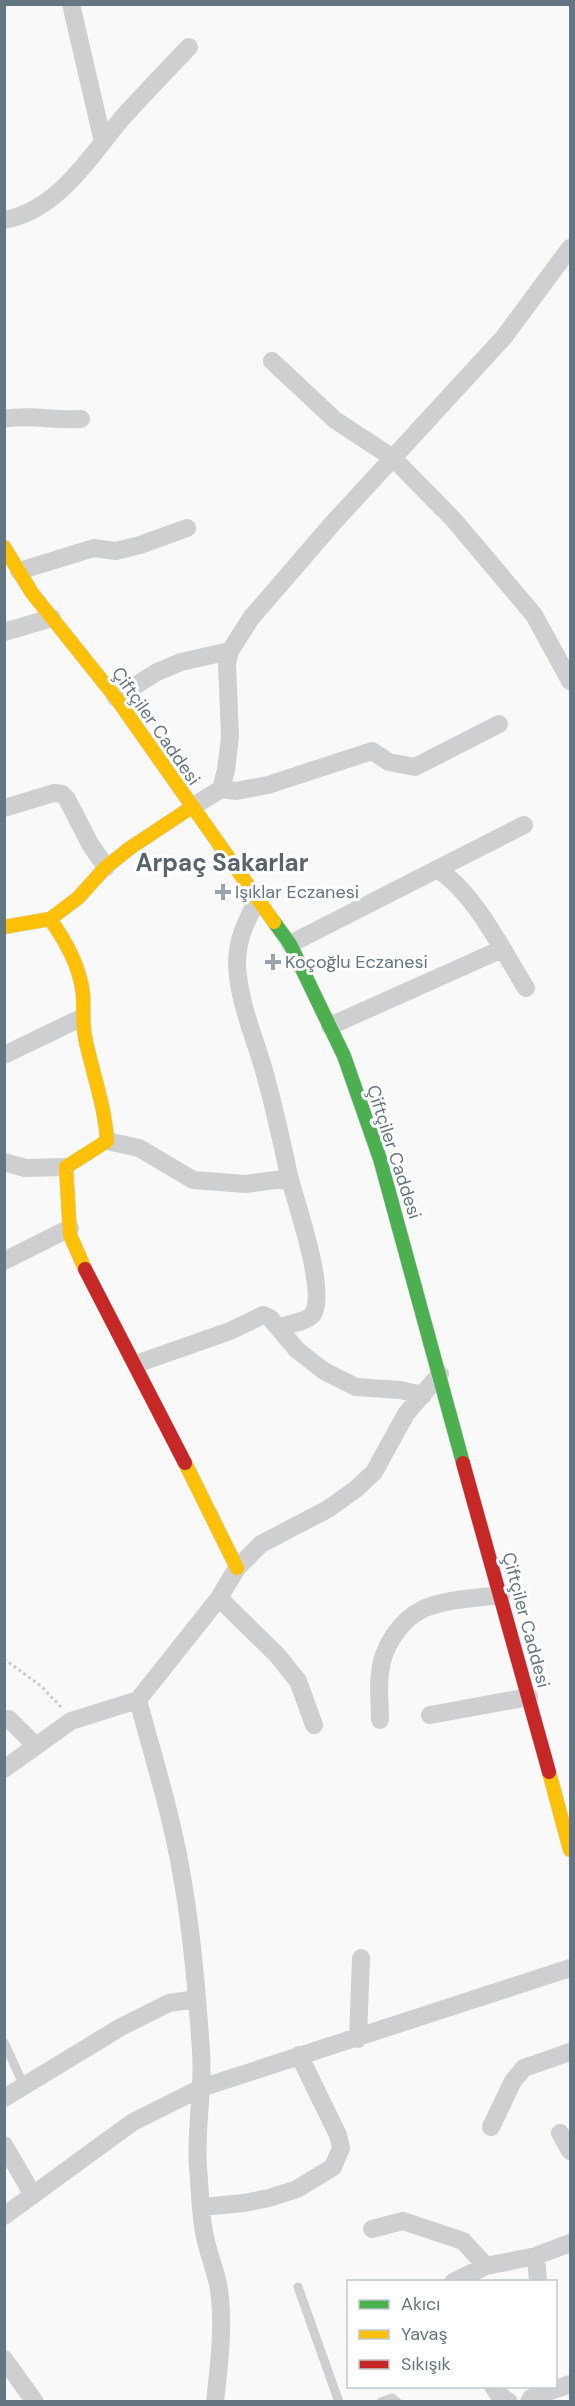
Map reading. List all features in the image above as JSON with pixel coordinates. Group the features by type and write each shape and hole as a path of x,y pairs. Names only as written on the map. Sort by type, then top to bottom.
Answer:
{"street":[{"path":"71,4 103,142"},
{"path":"4,220 41,205 60,193 189,47"},
{"path":"221,789 230,737 227,663 230,651 251,618 293,567 504,337 570,248"},
{"path":"272,361 335,420 393,458 453,519 534,615 570,681"},
{"path":"4,419 21,416 65,421 81,419"},
{"path":"19,571 94,548 116,550 140,545 187,528"},
{"name":"Çiftçiler Caddesi","path":"4,547 52,618 116,698 290,944 344,1056 380,1159 569,1839"},
{"path":"4,632 52,618"},
{"path":"116,698 157,672 173,665 230,651"},
{"path":"4,927 50,919 78,898 106,867 130,848 221,789 236,791 268,785 372,751 389,762 415,767 499,724"},
{"path":"4,808 54,793 62,794 68,799 90,844 106,867"},
{"path":"290,944 524,825"},
{"path":"436,869 445,874 474,905 526,988"},
{"path":"258,899 243,925 237,962 241,990 304,1226 316,1293 314,1313 310,1317 279,1327"},
{"path":"50,919 69,948 80,975 83,996 81,1018 107,1121 107,1141"},
{"path":"330,1026 502,949"},
{"path":"4,1055 81,1018"},
{"path":"4,1161 25,1168 66,1167 107,1141 139,1148 193,1180 246,1184 290,1178"},
{"path":"66,1167 70,1235 87,1277 136,1364 237,1568"},
{"path":"4,1261 70,1228"},
{"path":"136,1364 230,1331 263,1315 279,1327 297,1350 324,1371 356,1387 400,1390 423,1395"},
{"path":"4,1769 71,1721 108,1707 138,1700 219,1598 237,1568 261,1544 328,1509 356,1489 374,1472 406,1414 440,1374"},
{"path":"380,1720 380,1671 388,1644 402,1626 422,1610 455,1601 501,1595"},
{"path":"219,1598 277,1655 298,1681 314,1725"},
{"path":"430,1715 529,1697"},
{"path":"138,1700 167,1804 181,1871 196,1999 201,2052 201,2088 196,2132 201,2207 204,2231 218,2283 220,2300 215,2402"},
{"path":"4,1719 9,1719 36,1746"},
{"path":"358,2039 361,1958"},
{"path":"4,2216 134,2122 201,2088 299,2055 358,2039 570,1968"},
{"path":"4,2098 121,2026 179,2000 196,1999"},
{"path":"491,2127 513,2081 524,2068 570,2052"},
{"path":"201,2207 269,2198 297,2189 333,2167 341,2148 338,2135 299,2055"},
{"path":"560,2133 570,2151"},
{"path":"4,2145 33,2195"},
{"path":"372,2229 403,2221 463,2241 486,2266"},
{"path":"457,2280 486,2266 536,2256 570,2243"},
{"path":"536,2256 538,2280"},
{"path":"4,2359 35,2402"},
{"path":"529,2402 531,2398 570,2384"},
{"path":"494,2388 509,2402"}],"lane":[{"path":"4,2042 24,2086"},
{"path":"298,2287 339,2402"},
{"path":"381,2402 392,2398 397,2402"}],"path":[{"path":"4,1659 41,1686 71,1721"}],"traffic: fast":[{"path":"274,922 290,944 344,1056 380,1159 463,1463"}],"traffic: slow":[{"path":"4,547 32,593 116,698 274,922"},
{"path":"4,927 50,919 78,898 106,867 130,848 192,807"},
{"path":"50,919 67,946 79,974 83,995 85,1037 106,1128 107,1141 66,1167 70,1235 85,1269"},
{"path":"185,1463 237,1568"},
{"path":"549,1772 570,1850"}],"traffic: jam":[{"path":"85,1269 185,1463"},
{"path":"463,1463 549,1772"}],"place":[{"name":"Işıklar Eczanesi","path":"223,892"},
{"name":"Koçoğlu Eczanesi","path":"273,962"}],"district":[{"name":"Arpaç Sakarlar","path":"222,862"}]}
